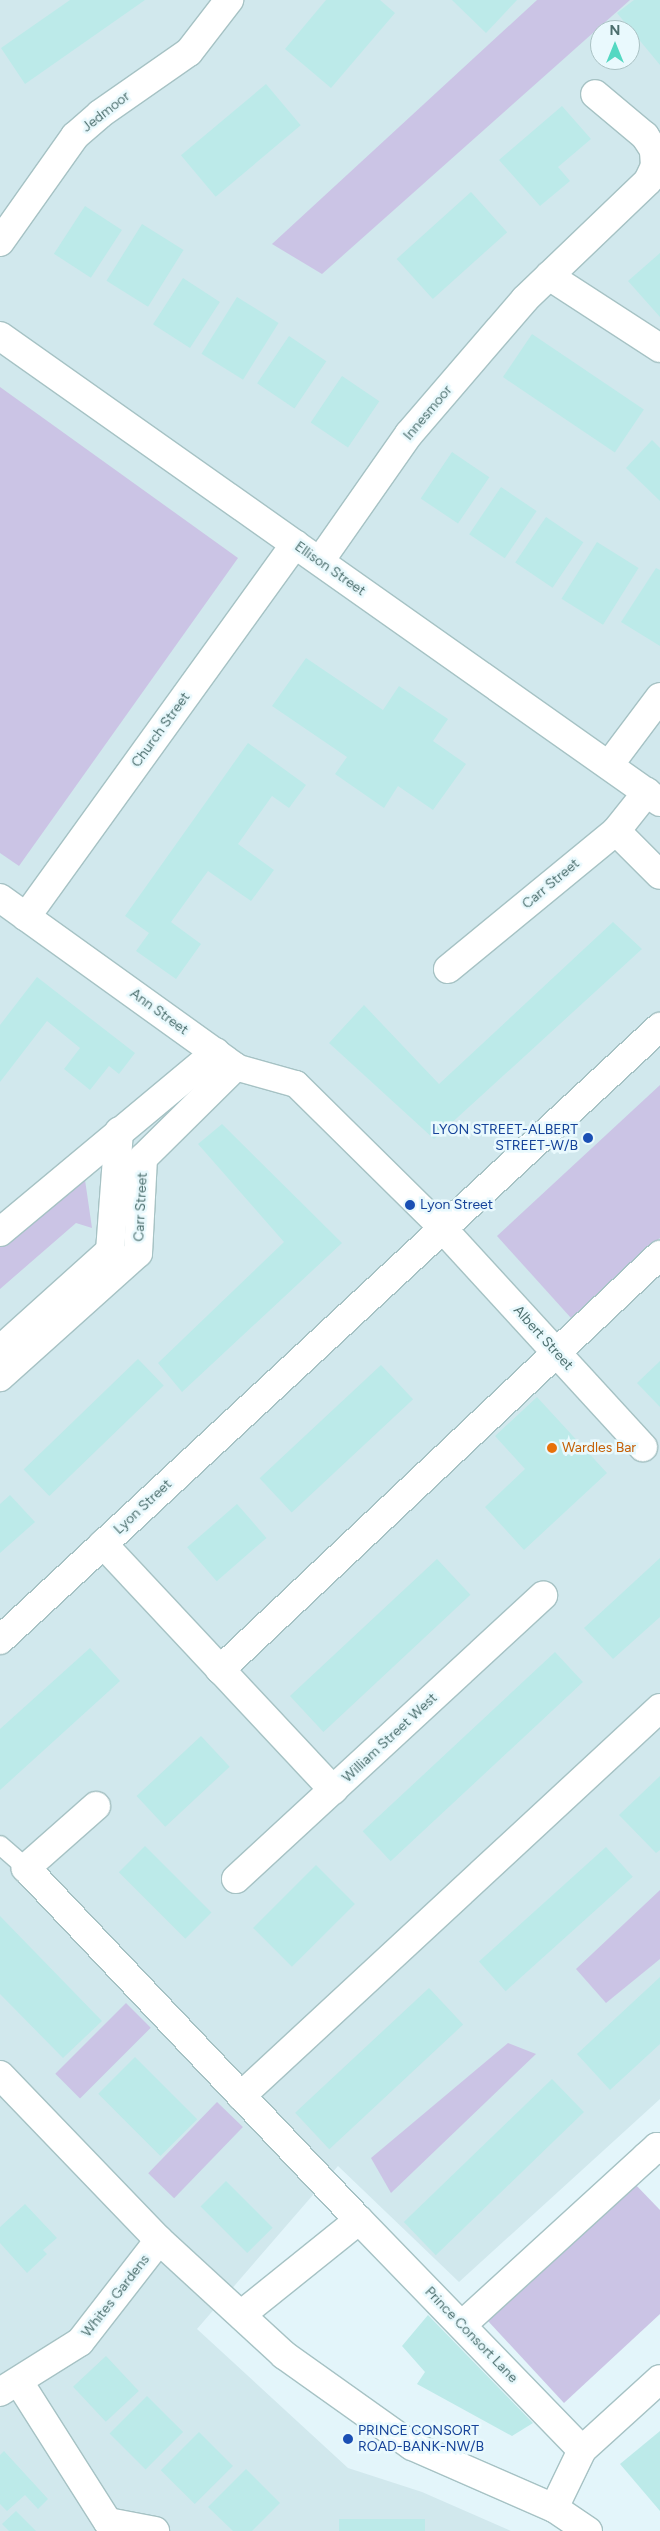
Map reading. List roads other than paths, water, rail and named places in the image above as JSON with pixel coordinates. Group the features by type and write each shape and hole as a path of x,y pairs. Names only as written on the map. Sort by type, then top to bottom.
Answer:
{"street":[{"name":"Jedmoor","path":"0,242 75,136 100,114 189,52 229,0"},
{"name":"Innesmoor","path":"320,561 408,434 525,299 648,181 655,166 654,150 645,136 595,94"},
{"path":"549,276 660,348"},
{"name":"Ellison Street","path":"0,336 653,797"},
{"name":"Church Street","path":"26,917 295,544"},
{"path":"609,765 660,696"},
{"name":"Carr Street","path":"448,969 616,831 653,797"},
{"path":"616,831 660,875"},
{"name":"Ann Street","path":"0,898 225,1060"},
{"name":"Lyon Street","path":"0,1640 660,1027"},
{"path":"0,1232 119,1132 225,1060 296,1084 443,1228"},
{"name":"Carr Street","path":"0,1377 138,1253 143,1158 225,1060"},
{"path":"0,1350 110,1251 119,1132"},
{"name":"Albert Street","path":"443,1228 642,1447"},
{"path":"220,1670 660,1255"},
{"path":"103,1544 333,1790"},
{"name":"William Street West","path":"236,1879 543,1596"},
{"path":"241,2096 660,1708"},
{"path":"26,1868 96,1806"},
{"name":"Prince Consort Lane","path":"26,1868 359,2220 582,2450"},
{"path":"0,2075 159,2240 284,2355 412,2446 554,2508 588,2531"},
{"path":"462,2325 659,2147"},
{"path":"241,2315 359,2220"},
{"name":"Whites Gardens","path":"155,2531 104,2527 10,2387 80,2342 159,2240"},
{"path":"554,2508 582,2450 660,2379"}],"lane":[{"path":"0,1845 26,1868"}],"place":[{"name":"LYON STREET-ALBERT STREET-W/B","path":"588,1138"},
{"name":"Lyon Street","path":"410,1205"},
{"name":"Wardles Bar","path":"552,1448"},
{"name":"PRINCE CONSORT ROAD-BANK-NW/B","path":"348,2439"}]}
